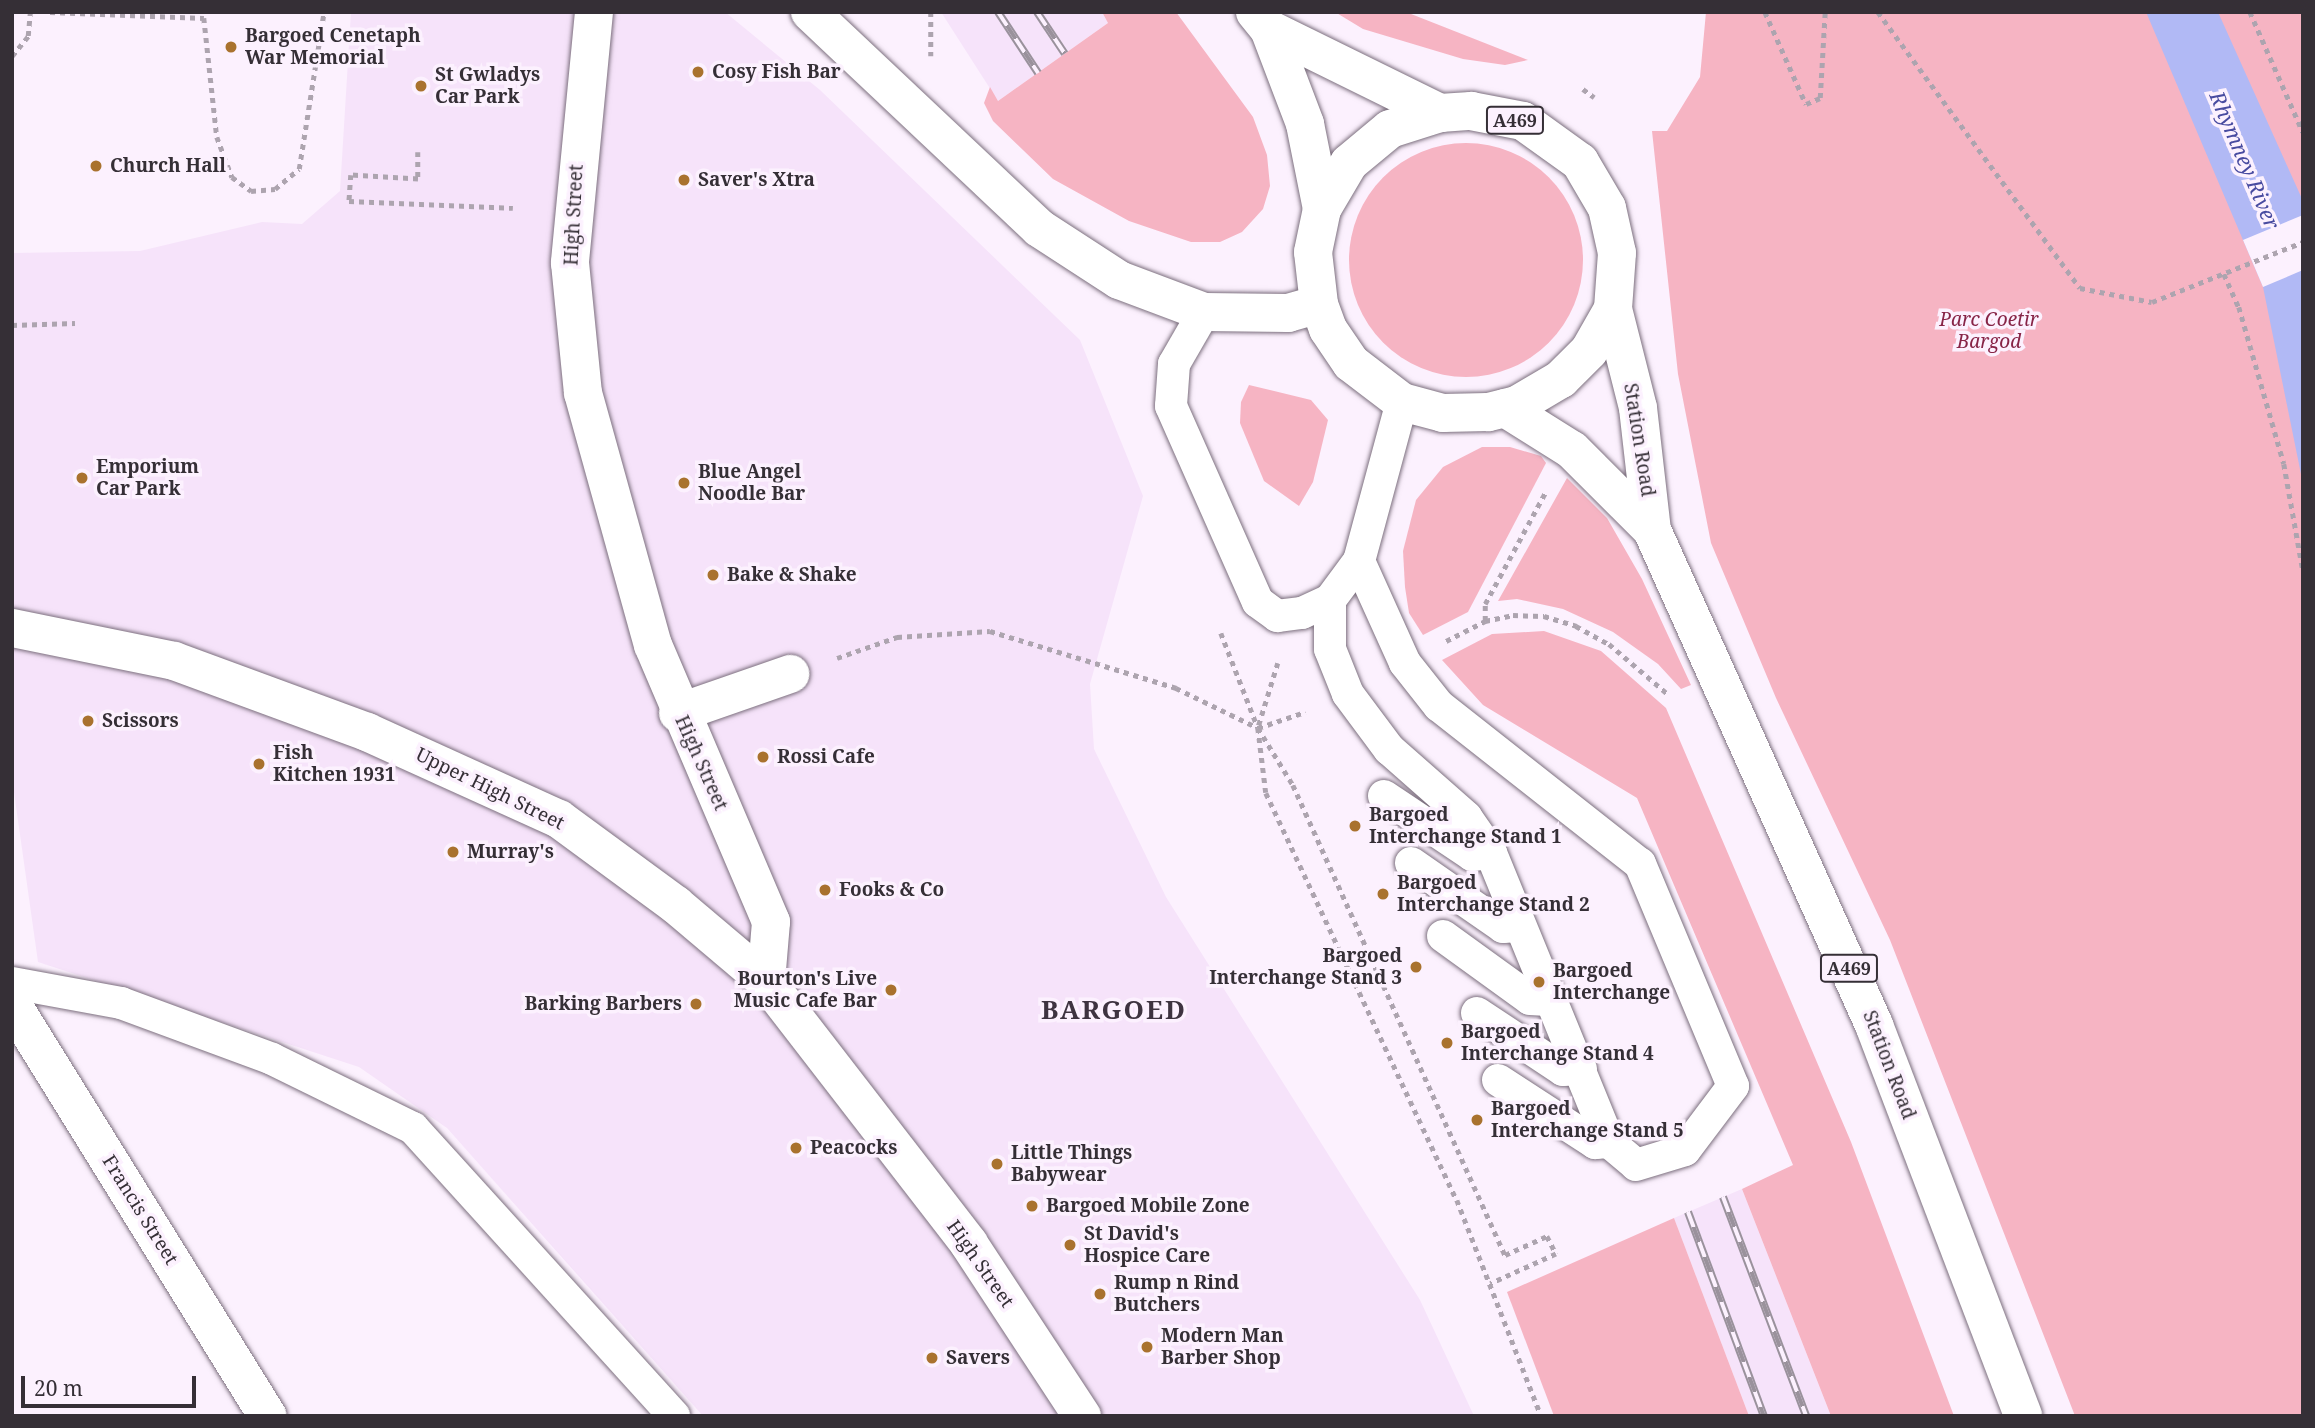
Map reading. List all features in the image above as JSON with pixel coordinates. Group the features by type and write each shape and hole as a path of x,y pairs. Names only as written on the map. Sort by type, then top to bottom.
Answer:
{"street":[{"name":"High Street","path":"594,12 571,237 575,338 583,393 618,532 678,713 771,922 766,981 969,1244 1082,1416"},
{"path":"810,12 1039,228 1119,280 1205,312 1288,313 1319,304"},
{"name":"Station Road","path":"1262,21 1440,113"},
{"name":"Station Road","path":"1262,21 1306,124 1322,209"},
{"name":"Station Road","path":"1613,309 1588,351 1561,379 1505,408 1443,413 1402,402 1351,363 1328,329 1319,304 1313,252 1322,209 1349,163 1390,129 1440,113 1471,111 1523,121 1580,162 1607,208 1617,253 1613,309 1638,408 1652,530 1874,1025 2023,1416"},
{"name":"Station Road","path":"1505,408 1572,450 1652,530"},
{"name":"Upper High Street","path":"12,628 174,661 367,732 559,819 676,905 766,981"},
{"path":"678,713 790,674"},
{"name":"Francis Street","path":"12,1004 267,1416"}],"lane":[{"path":"1205,312 1171,374 1171,406 1179,430 1258,602 1277,616 1289,616 1330,600 1359,561 1402,402"},
{"path":"1330,600 1330,649 1348,694 1389,749 1466,817 1491,853 1609,1142 1636,1165 1685,1150 1732,1086 1640,864 1439,706 1405,663 1359,561"},
{"path":"1384,796 1472,855 1491,853"},
{"path":"1411,863 1503,927 1520,926"},
{"path":"1443,936 1531,999 1552,1000"},
{"path":"12,983 121,1003 272,1059 413,1128 674,1416"},
{"path":"1477,1013 1563,1070 1581,1069"},
{"path":"1498,1080 1595,1143 1609,1142"}],"path":[{"path":"12,56 28,36 30,12"},
{"path":"50,12 204,18 217,137 232,177 251,191 275,189 299,169 324,12"},
{"path":"926,67 933,52 931,12"},
{"path":"1765,12 1806,104 1820,98 1825,12"},
{"path":"1878,12 2080,288 2152,302 2303,242"},
{"path":"2250,12 2303,132"},
{"path":"1583,89 1594,97"},
{"path":"418,152 418,179 351,175 349,201 513,208"},
{"path":"2224,274 2239,307 2284,464 2303,571"},
{"path":"12,325 75,323"},
{"path":"1485,621 1485,604 1550,485"},
{"path":"1442,642 1485,621 1544,616 1576,626 1609,644 1676,701"},
{"path":"790,674 897,637 990,631 1176,688 1258,728 1293,785 1505,1255 1547,1236 1556,1254 1490,1284"},
{"path":"1283,650 1258,728 1266,793 1457,1200 1541,1416"},
{"path":"1258,728 1315,709"}],"shaded area":[{"path":"351,12 725,12 820,90 1080,340 1143,496 1090,684 1094,749 1166,897 1420,1300 1474,1416 703,1416 447,1128 359,1067 38,962 12,778 12,253 140,251 262,222 302,224 340,191"},
{"path":"941,12 1102,12 1108,23 998,101"},
{"path":"1742,1189 1831,1416 1749,1416 1674,1218"}],"green space":[{"path":"1102,12 1176,12 1253,117 1267,155 1270,186 1263,209 1242,232 1220,242 1191,242 1129,221 1053,179 993,121 984,103 990,87 998,101 1108,23"},
{"path":"1335,12 1406,12 1528,60 1505,65 1463,59 1363,29"},
{"name":"Parc Coetir Bargod","path":"1706,12 2303,12 2303,1416 2075,1416 1890,940 1776,698 1711,543 1678,374 1652,131 1667,131 1700,77"},
{"path":"1455,143 1477,143 1511,152 1549,177 1574,215 1581,237 1581,283 1574,305 1549,343 1521,363 1500,372 1477,377 1455,377 1432,372 1411,363 1392,351 1375,334 1354,294 1349,271 1349,249 1354,226 1363,205 1375,186 1392,169 1432,148"},
{"path":"1249,385 1311,400 1328,420 1313,482 1299,506 1264,481 1240,423 1241,402"},
{"path":"1482,447 1510,447 1541,456 1546,463 1468,612 1423,635 1409,613 1403,551 1416,500 1443,467"},
{"path":"1567,478 1607,518 1642,579 1691,685 1681,689 1658,664 1613,632 1563,609 1517,599 1498,601"},
{"path":"1544,631 1601,651 1666,708 1851,1142 1954,1416 1831,1416 1742,1189 1793,1165 1637,798 1483,705 1442,660 1492,634"},
{"path":"1674,1218 1749,1416 1554,1416 1507,1292"}],"water":[{"name":"Rhymney River","path":"2146,12 2218,12 2303,201 2303,484 2263,287"}],"pier":[{"path":"2303,215 2303,270 2263,287 2243,240"}],"railway":[{"path":"998,12 1038,73"},
{"path":"1037,12 1065,54"},
{"path":"1723,1197 1806,1416"},
{"path":"1688,1212 1764,1416"}],"place":[{"name":"Bargoed Cenetaph War Memorial","path":"231,47"},
{"name":"Cosy Fish Bar","path":"698,72"},
{"name":"St Gwladys Car Park","path":"421,86"},
{"name":"Church Hall","path":"96,166"},
{"name":"Saver's Xtra","path":"684,180"},
{"name":"Emporium Car Park","path":"82,478"},
{"name":"Blue Angel Noodle Bar","path":"684,483"},
{"name":"Bake & Shake","path":"713,575"},
{"name":"Scissors","path":"88,721"},
{"name":"Rossi Cafe","path":"763,757"},
{"name":"Fish Kitchen 1931","path":"259,764"},
{"name":"Bargoed Interchange Stand 1","path":"1355,826"},
{"name":"Murray's","path":"453,852"},
{"name":"Fooks & Co","path":"825,890"},
{"name":"Bargoed Interchange Stand 2","path":"1383,894"},
{"name":"Bargoed Interchange Stand 3","path":"1416,967"},
{"name":"Bargoed Interchange","path":"1539,982"},
{"name":"Bourton's Live Music Cafe Bar","path":"891,990"},
{"name":"Barking Barbers","path":"696,1004"},
{"name":"Bargoed Interchange Stand 4","path":"1447,1043"},
{"name":"Bargoed Interchange Stand 5","path":"1477,1120"},
{"name":"Peacocks","path":"796,1148"},
{"name":"Little Things Babywear","path":"997,1164"},
{"name":"Bargoed Mobile Zone","path":"1032,1206"},
{"name":"St David's Hospice Care","path":"1070,1245"},
{"name":"Rump n Rind Butchers","path":"1100,1294"},
{"name":"Modern Man Barber Shop","path":"1147,1347"},
{"name":"Savers","path":"932,1358"}],"district":[{"name":"BARGOED","path":"1114,1010"}]}
